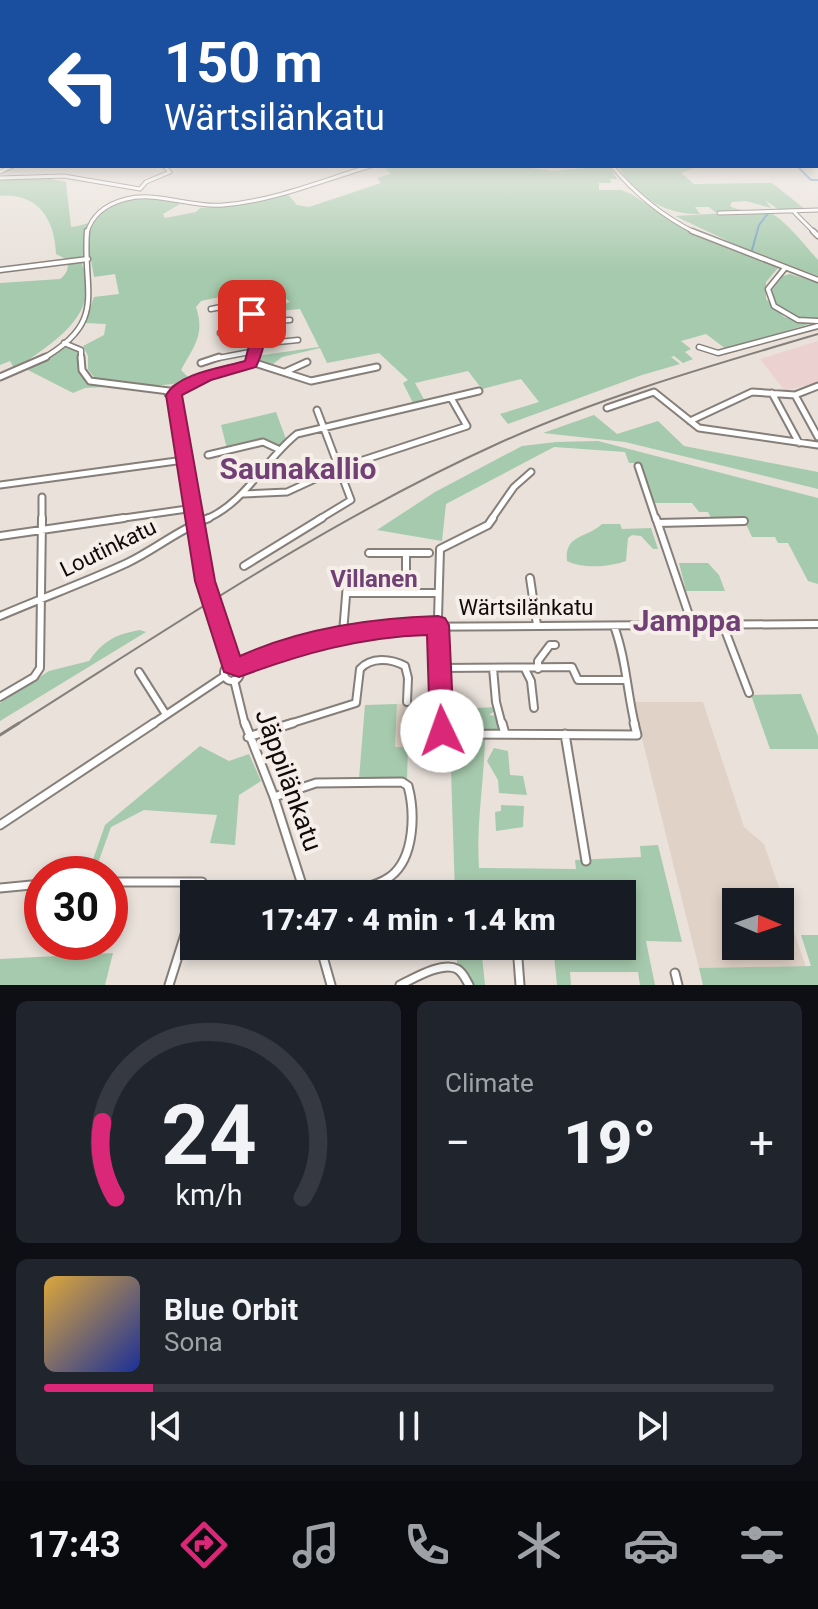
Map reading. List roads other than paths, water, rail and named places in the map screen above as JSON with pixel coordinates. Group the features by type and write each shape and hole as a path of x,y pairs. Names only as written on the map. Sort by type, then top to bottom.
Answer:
{"main road":[{"path":"624,179 640,197 678,223 717,242 818,280"}],"street":[{"path":"81,179 140,189"},
{"path":"140,197 140,189 153,179"},
{"path":"0,377 35,363 78,329 87,314 92,294 86,242 92,218 113,204 140,197 161,197 193,205 221,206 322,179"},
{"path":"719,213 818,210"},
{"path":"794,212 818,236"},
{"path":"0,270 88,259"},
{"path":"785,268 771,284 770,300 786,316 818,323"},
{"path":"211,309 267,298"},
{"path":"248,304 258,325 258,344 251,364"},
{"path":"220,333 290,320"},
{"path":"699,347 718,353 818,323"},
{"path":"258,344 298,340"},
{"path":"64,343 81,350 82,370 90,381 173,392 206,377 251,364 268,364 309,380 377,367"},
{"path":"201,363 229,354 255,351"},
{"path":"284,372 307,362"},
{"path":"689,421 752,392 795,395 818,386"},
{"name":"Loutinkatu","path":"0,616 152,551 178,530 222,511 243,494 278,449 297,434 479,391"},
{"path":"173,392 208,597 227,650 240,674 234,680 223,677"},
{"path":"607,408 654,392 689,421 715,433 818,445"},
{"path":"772,393 799,443"},
{"path":"795,395 818,437"},
{"path":"243,494 287,492 339,468 467,426 451,398"},
{"path":"244,566 349,502 351,497 317,410"},
{"path":"208,455 263,442 278,449"},
{"path":"0,485 184,460"},
{"path":"638,466 692,624"},
{"path":"531,472 514,487 488,525 440,549 438,625 442,731 447,734 637,735 625,680 624,652 614,626"},
{"path":"0,697 34,677 40,668 42,497"},
{"path":"0,536 194,508"},
{"path":"658,523 744,521"},
{"path":"369,553 429,553"},
{"path":"406,554 406,592"},
{"path":"343,633 348,571"},
{"path":"530,578 537,625"},
{"path":"347,593 438,593"},
{"name":"Wärtsilänkatu","path":"235,666 343,633 385,627 818,624"},
{"path":"723,625 749,693"},
{"path":"538,669 538,661 550,645 555,645"},
{"path":"248,737 356,703 360,667 367,663 395,661 403,664 407,670 407,702"},
{"path":"0,825 223,677 225,668 235,666"},
{"path":"439,668 572,667 575,677 581,680 625,680"},
{"path":"493,668 496,702 505,734"},
{"path":"525,669 531,681 534,708"},
{"path":"139,672 165,713"},
{"name":"Jäppilänkatu","path":"234,680 248,737 274,797 301,880"},
{"path":"565,734 586,861"},
{"path":"274,797 316,783 402,782 408,786 408,846 394,875 381,880"},
{"path":"128,882 180,882"},
{"path":"0,888 24,886"},
{"path":"169,985 180,950"},
{"path":"324,960 331,985"},
{"path":"518,960 520,985"},
{"path":"400,985 452,967 469,985"},
{"path":"675,973 678,985"}],"waterway":[{"path":"810,179 818,180"},
{"path":"752,250 759,225 769,212"}],"railway":[{"path":"16,725 252,576 434,474 575,411 818,334"},
{"path":"0,735 19,723"}],"district":[{"name":"Saunakallio","path":"298,468"},
{"name":"Villanen","path":"374,579"},
{"name":"Jamppa","path":"687,620"}]}
